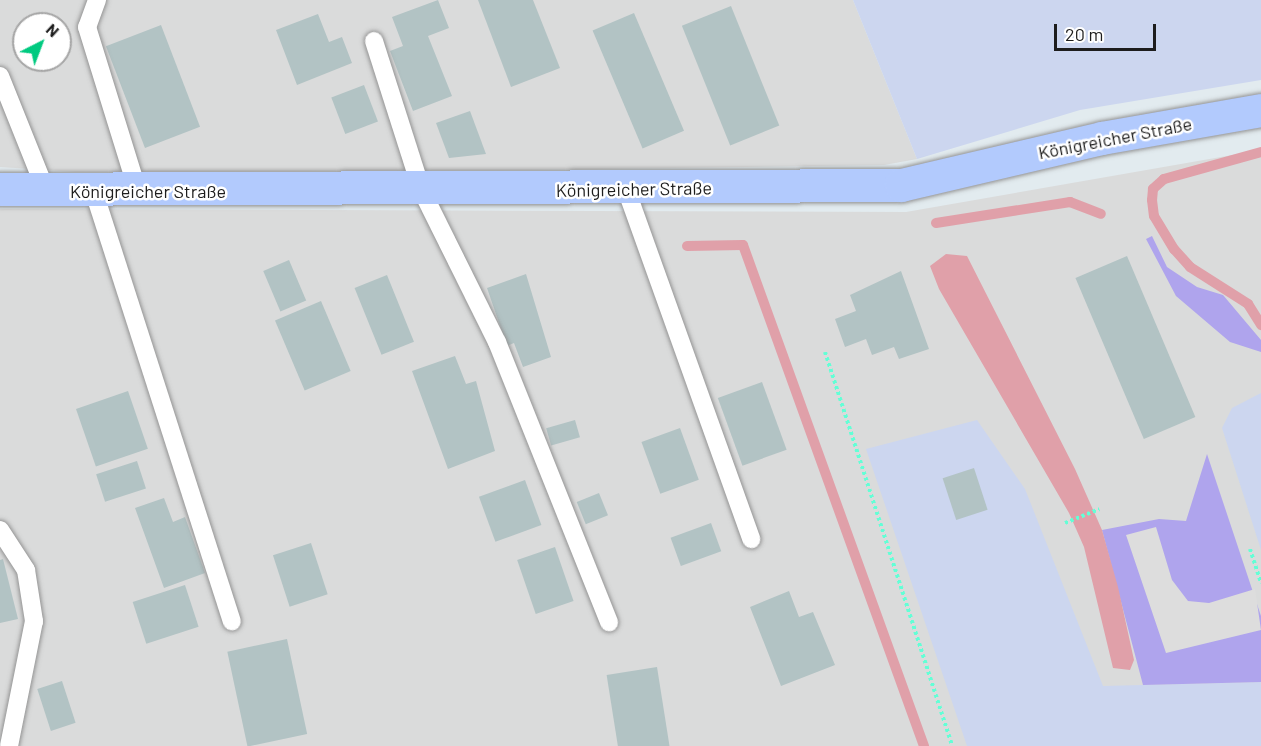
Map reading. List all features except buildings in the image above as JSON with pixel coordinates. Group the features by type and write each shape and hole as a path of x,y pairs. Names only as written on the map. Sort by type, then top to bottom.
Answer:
{"street":[{"name":"Königreicher Straße","path":"0,189 94,192 422,191 901,184 1102,138 1261,110"}],"lane":[{"path":"97,0 87,27 138,192"},
{"path":"374,40 422,191 497,342 609,622"},
{"path":"0,76 45,191"},
{"path":"626,189 751,539"},
{"path":"94,192 232,621"},
{"path":"0,530 26,570 34,621 9,746"}],"path":[{"path":"825,352 952,746"},
{"path":"1065,523 1099,509"},
{"path":"1250,549 1261,582"}],"shaded area":[{"path":"0,0 853,0 917,159 884,165 528,170 76,172 0,167"},
{"path":"853,0 1261,0 1261,80 1080,110 917,159"},
{"path":"1261,150 1261,746 12,746 0,740 0,209 906,212"},
{"path":"1152,236 1167,267 1197,287 1223,295 1261,340 1261,352 1230,342 1176,296 1146,239"},
{"path":"946,254 967,256 1075,469 1102,530 1118,587 1134,660 1130,670 1113,668 1084,547 1069,513 939,289 930,266"},
{"path":"1261,393 1261,550 1222,428 1232,408"},
{"path":"977,420 1025,489 1103,686 1261,682 1261,746 967,746 866,449"},
{"path":"1207,454 1261,616 1261,682 1143,685 1102,530 1159,519 1186,521"},
{"path":"1156,527 1172,580 1188,601 1209,603 1255,589 1261,630 1166,653 1126,535"}],"waterway":[{"path":"1261,152 1164,179 1153,189 1152,200 1154,216 1174,249 1190,267 1248,304 1261,325"},
{"path":"936,223 1070,202 1101,214"},
{"path":"687,246 743,245 924,746"}]}
